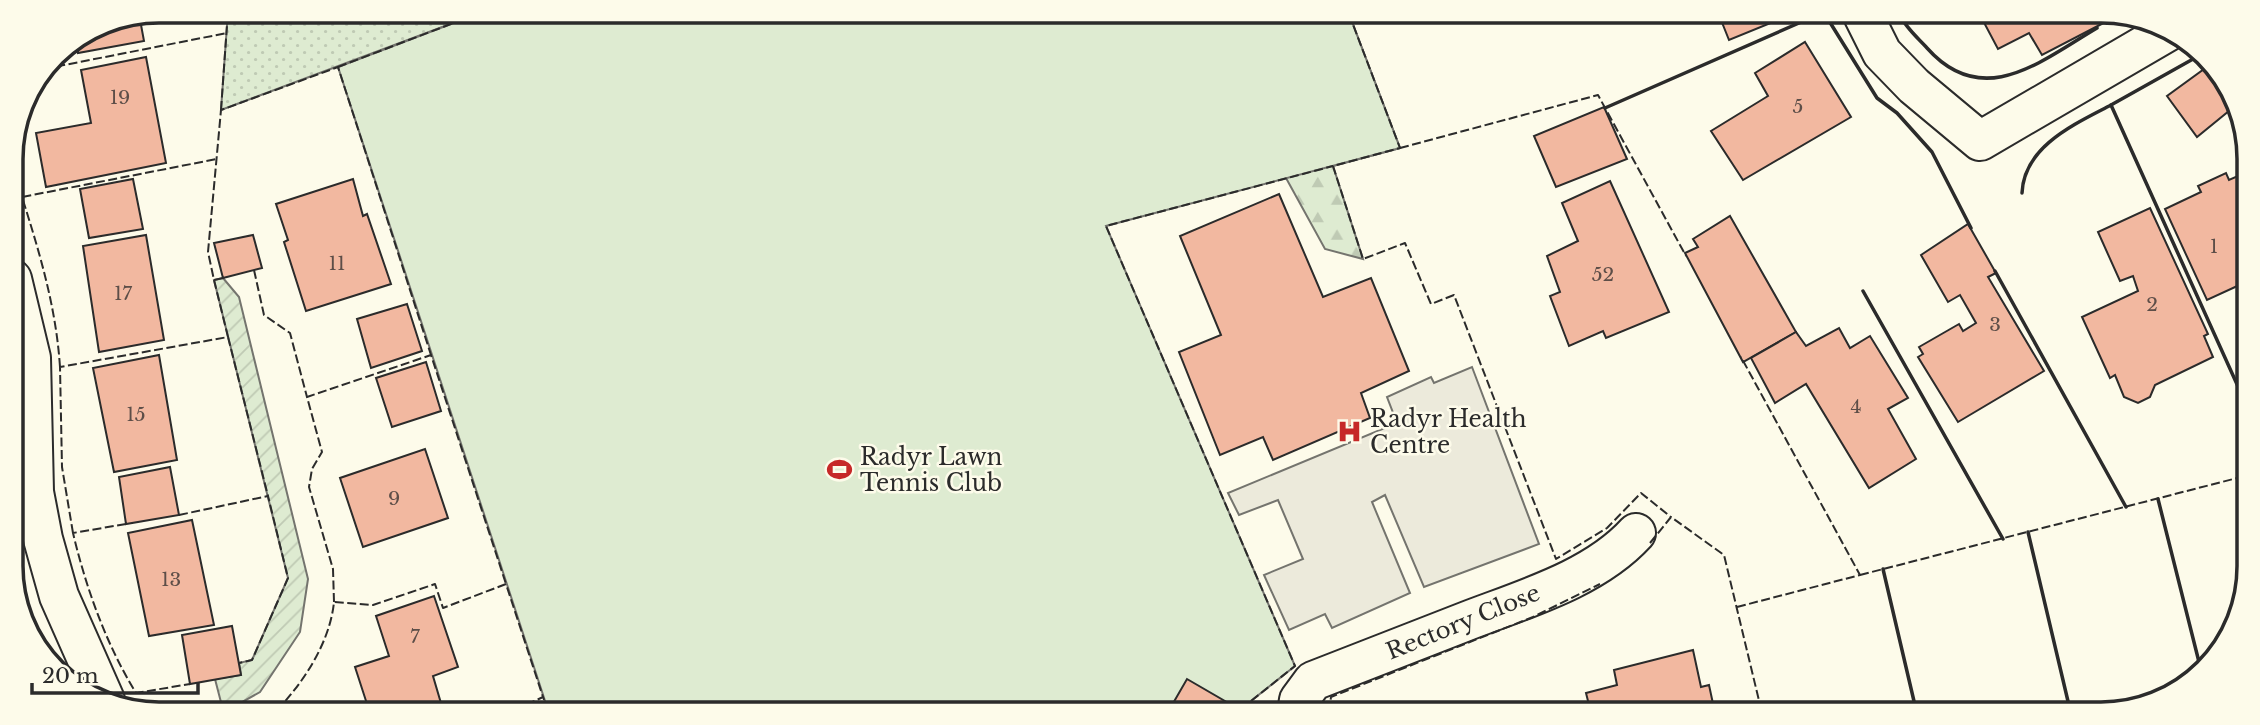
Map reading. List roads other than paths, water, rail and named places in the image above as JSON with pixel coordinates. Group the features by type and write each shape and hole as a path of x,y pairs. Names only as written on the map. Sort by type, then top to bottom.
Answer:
{"street":[{"path":"1867,23 1882,53 1914,86 1980,141 2160,36"},
{"path":"23,325 31,358 34,492 43,539 59,596 100,688"},
{"name":"Rectory Close","path":"1299,702 1313,681 1525,599 1594,566 1620,550 1636,533"}],"place":[{"name":"Radyr Health Centre","path":"1350,432"},
{"name":"Radyr Lawn Tennis Club","path":"840,470"}]}
